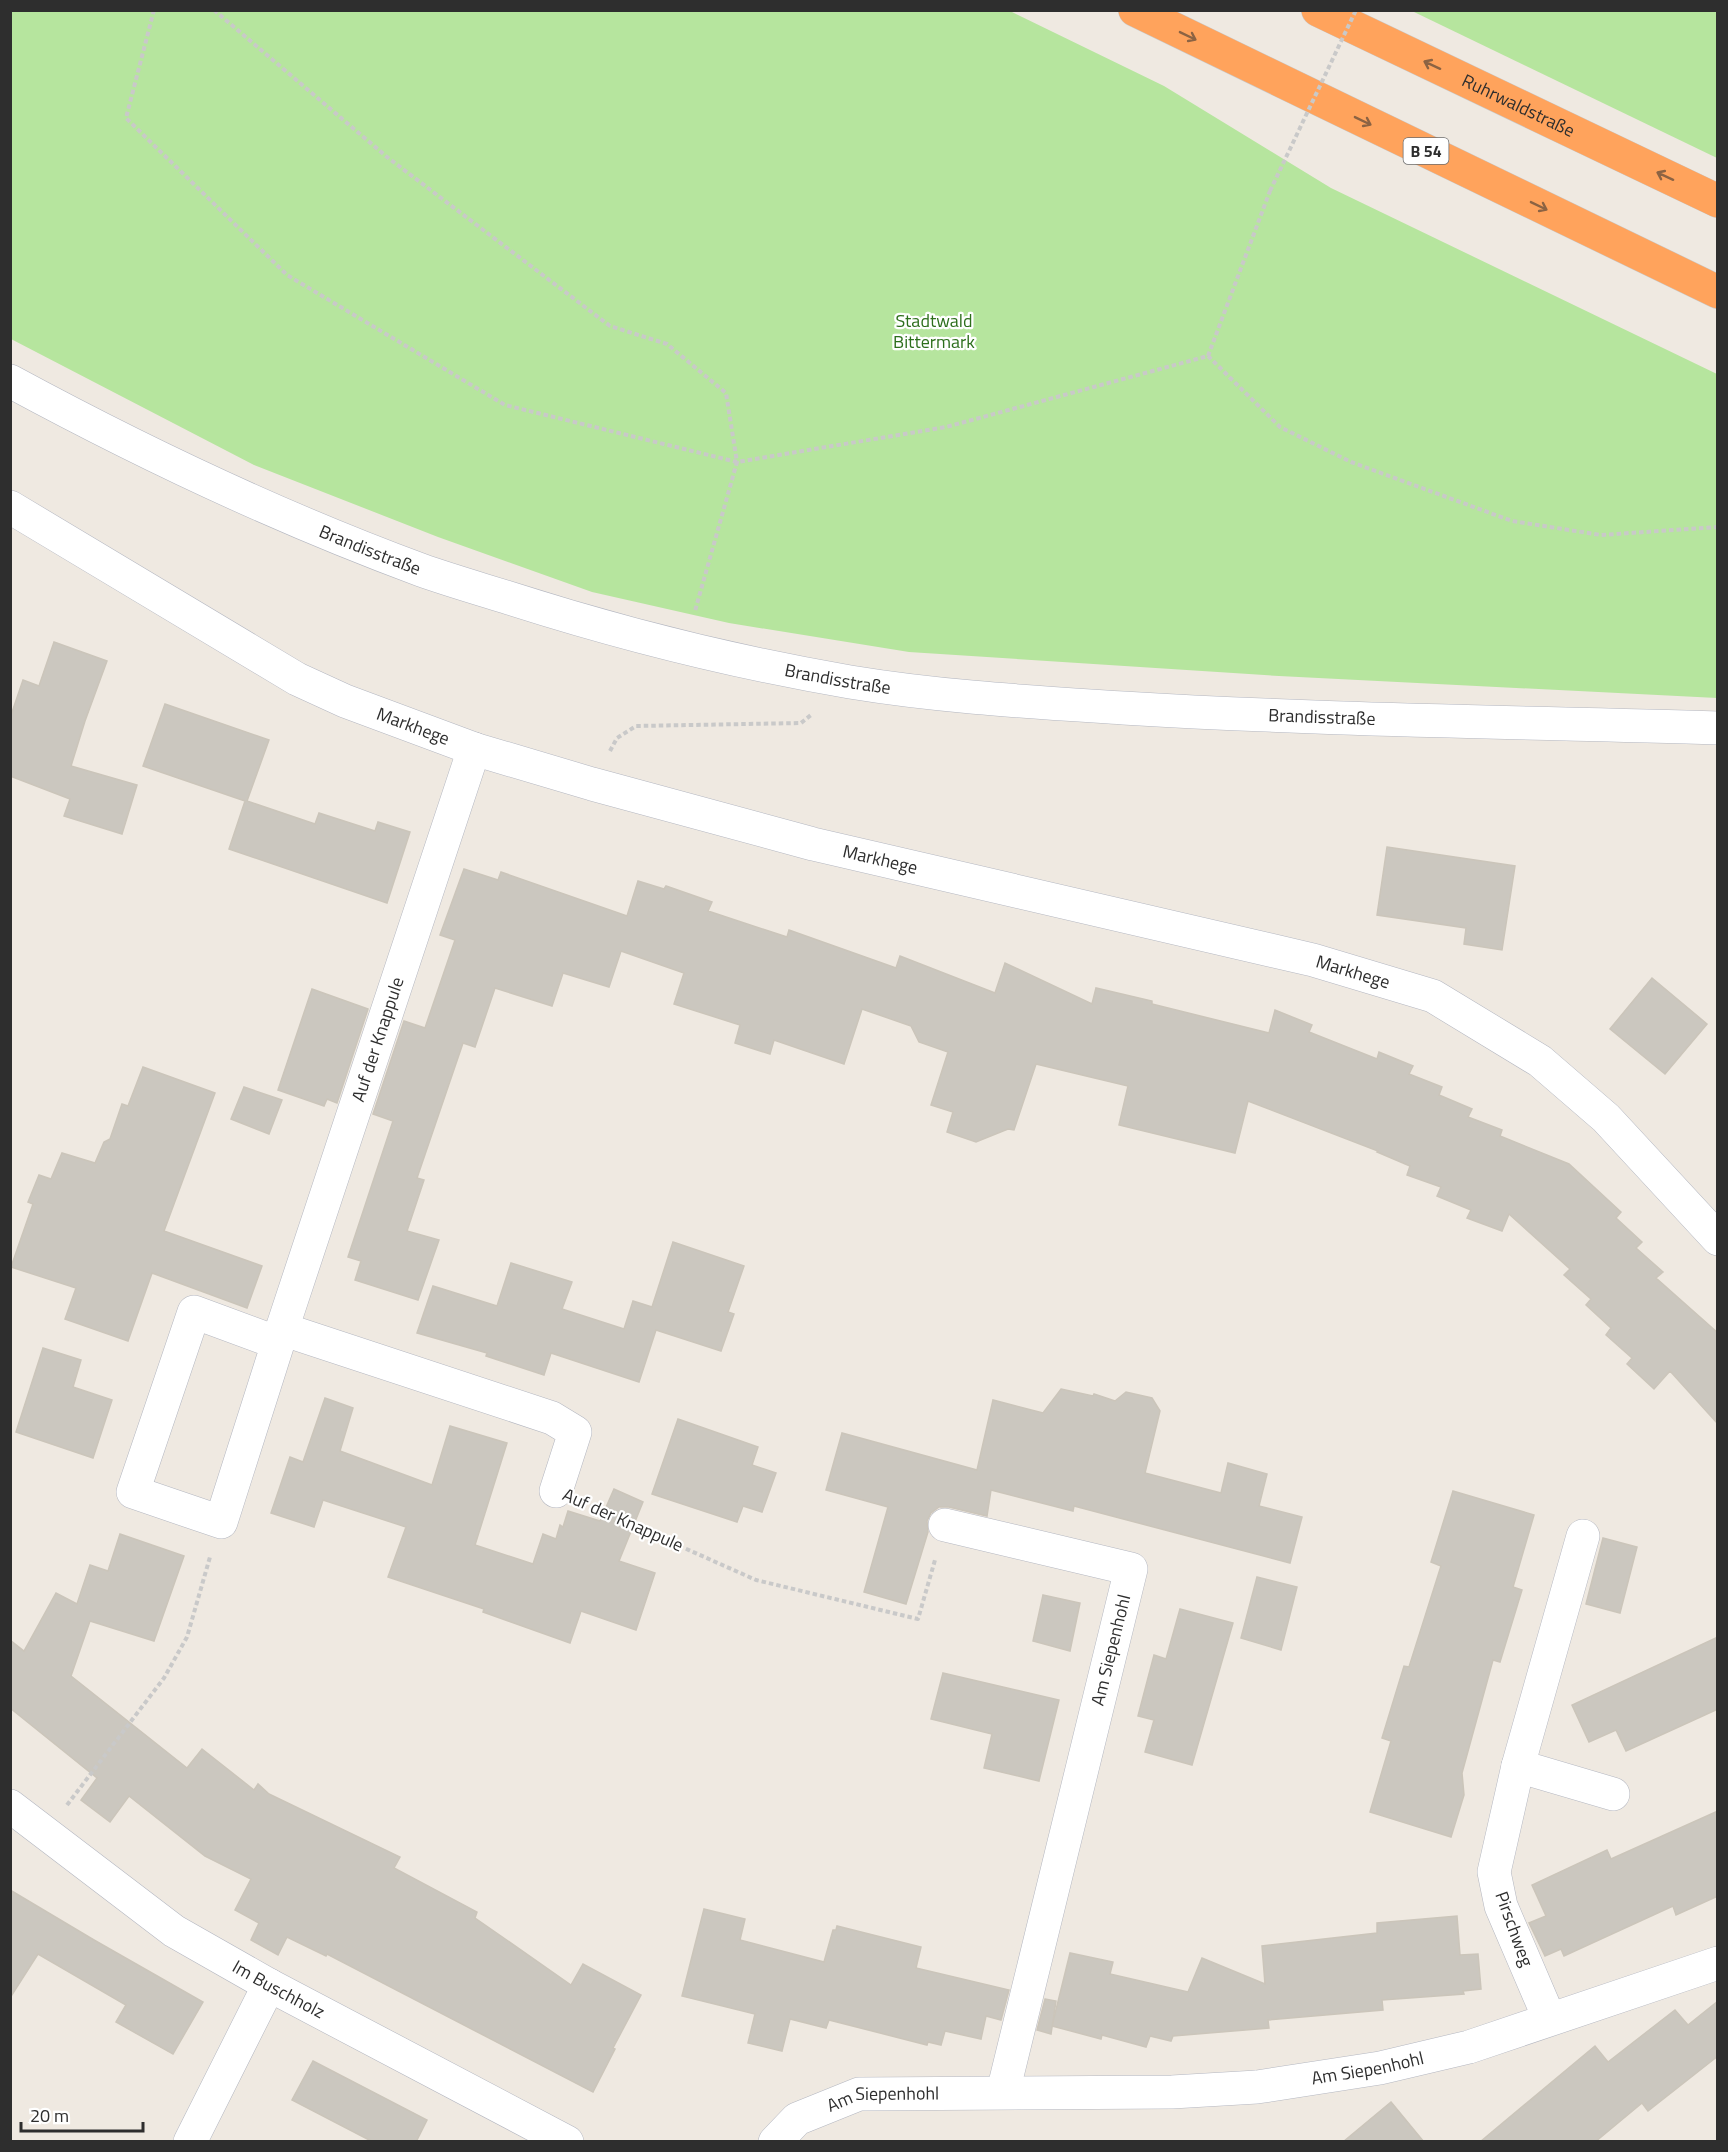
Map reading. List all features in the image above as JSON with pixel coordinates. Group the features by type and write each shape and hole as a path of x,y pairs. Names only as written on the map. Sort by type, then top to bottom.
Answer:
{"highway":[{"name":"B 54","path":"1135,10 1718,292"},
{"name":"Ruhrwaldstraße","path":"1318,10 1718,201"}],"street":[{"name":"Brandisstraße","path":"10,381 208,482 299,522 424,571 543,609 685,649 851,682 969,698 1215,714 1718,728"},
{"name":"Markhege","path":"10,507 297,679 345,701 474,749 592,784 813,844 1313,960 1433,996 1540,1061 1606,1118 1718,1239"},
{"name":"Auf der Knappule","path":"474,749 280,1336 221,1522 133,1492 194,1312 280,1336 552,1418 575,1432 556,1491"},
{"name":"Am Siepenhohl","path":"945,1525 1131,1569 1003,2092"},
{"name":"Pirschweg","path":"1549,2018 1501,1906 1494,1872 1518,1766 1583,1536"},
{"path":"1518,1766 1613,1794"},
{"name":"Im Buschholz","path":"10,1806 174,1931 269,1985 567,2142"},
{"name":"Am Siepenhohl","path":"775,2142 796,2119 859,2094 1172,2092 1257,2087 1380,2068 1469,2047 1549,2018 1718,1963"},
{"path":"190,2142 269,1985"}],"path":[{"path":"154,10 126,118 287,275 506,405 736,462 946,428 1208,356"},
{"path":"213,10 387,157 610,326 667,344 726,393 736,462 695,610"},
{"path":"1208,356 1270,191 1356,10"},
{"path":"1208,356 1280,427 1351,462 1512,521 1600,535 1718,527"},
{"path":"592,784 617,738 636,726 801,723 851,682"},
{"name":"Auf der Knappule","path":"556,1491 756,1580 918,1619 945,1525"},
{"path":"45,1833 164,1678 187,1636 221,1522"}],"green space":[{"name":"Stadtwald Bittermark","path":"10,11 1010,11 1164,86 1331,188 1717,374 1717,698 1279,676 909,652 729,623 592,592 438,537 254,465 11,339"},
{"path":"1412,11 1717,11 1717,158"}],"building":[{"path":"54,642 107,661 71,766 137,785 122,834 64,816 70,799 10,776 10,718 23,680 39,686"},
{"path":"165,704 269,740 247,801 315,824 319,813 375,831 378,822 410,832 387,903 229,849 245,801 143,766"},
{"path":"1387,847 1515,866 1502,950 1464,944 1466,928 1377,915"},
{"path":"464,869 498,880 501,872 627,916 638,881 664,889 666,886 712,902 708,911 787,937 789,930 896,968 900,956 995,993 1005,963 1092,1004 1096,988 1269,1033 1275,1010 1312,1025 1309,1032 1377,1059 1379,1052 1413,1066 1409,1074 1442,1087 1439,1095 1472,1109 1468,1117 1502,1130 1500,1136 1569,1164 1621,1212 1616,1218 1642,1242 1636,1248 1663,1272 1656,1278 1718,1333 1718,1424 1670,1371 1654,1389 1627,1364 1632,1358 1606,1335 1611,1328 1586,1305 1591,1299 1564,1275 1570,1269 1509,1214 1502,1231 1467,1218 1471,1210 1437,1196 1441,1187 1407,1175 1410,1166 1378,1151 1248,1101 1235,1153 1119,1125 1128,1086 1036,1064 1014,1130 1008,1129 976,1142 947,1132 953,1112 931,1105 948,1052 919,1042 911,1026 862,1009 844,1064 774,1040 770,1054 735,1043 740,1025 674,1004 684,973 621,951 609,987 563,973 552,1006 495,988 475,1047 463,1043 417,1178 424,1180 407,1231 439,1240 418,1300 355,1280 361,1261 348,1257 393,1121 373,1114 404,1021 425,1028 455,940 440,935"},
{"path":"1652,978 1707,1024 1665,1074 1610,1029"},
{"path":"312,989 368,1009 337,1103 327,1099 324,1106 278,1090"},
{"path":"143,1067 215,1093 164,1231 262,1266 247,1308 152,1273 128,1341 65,1319 76,1288 11,1267 33,1204 28,1202 39,1175 51,1179 62,1153 95,1163 104,1142 110,1139 122,1104 128,1106"},
{"path":"244,1087 282,1100 269,1134 231,1119"},
{"path":"673,1242 744,1266 728,1312 734,1314 721,1351 656,1330 639,1382 551,1353 544,1375 486,1356 487,1353 417,1333 433,1286 497,1306 511,1263 572,1282 562,1309 624,1329 633,1301 652,1307"},
{"path":"43,1348 81,1360 73,1387 112,1400 93,1458 16,1432"},
{"path":"1061,1389 1093,1396 1094,1394 1115,1401 1126,1392 1152,1398 1160,1411 1145,1473 1221,1493 1228,1463 1267,1474 1259,1506 1302,1517 1290,1563 1074,1506 1073,1511 991,1490 987,1516 949,1507 939,1507 931,1513 927,1521 928,1532 906,1604 864,1592 888,1507 826,1490 842,1433 977,1470 993,1400 1043,1413"},
{"path":"325,1398 353,1408 340,1451 432,1485 450,1426 507,1443 475,1545 533,1564 543,1534 556,1539 560,1525 563,1527 568,1511 600,1521 614,1489 643,1502 619,1561 655,1573 636,1630 581,1611 570,1643 483,1612 484,1609 388,1577 406,1527 323,1500 314,1527 271,1513 290,1457 303,1462"},
{"path":"678,1419 758,1447 752,1465 776,1473 762,1512 743,1506 737,1522 652,1494"},
{"path":"1453,1491 1534,1515 1513,1587 1522,1590 1500,1662 1493,1660 1462,1773 1464,1795 1451,1837 1370,1812 1391,1741 1382,1738 1404,1666 1409,1667 1441,1566 1431,1562"},
{"path":"120,1534 184,1556 154,1641 90,1621 71,1676 187,1768 202,1749 254,1790 258,1784 269,1794 400,1857 394,1868 477,1912 475,1918 571,1985 583,1964 641,1995 593,2092 327,1954 326,1956 287,1937 278,1955 251,1940 259,1923 235,1910 251,1879 205,1856 129,1796 110,1822 81,1800 97,1778 10,1708 10,1640 24,1651 56,1593 77,1604 90,1565 108,1571"},
{"path":"1603,1538 1637,1547 1620,1613 1586,1604"},
{"path":"1257,1577 1297,1587 1281,1650 1241,1638"},
{"path":"1043,1595 1080,1603 1070,1651 1033,1641"},
{"path":"1180,1609 1233,1623 1192,1765 1145,1752 1154,1720 1138,1716 1154,1655 1166,1659"},
{"path":"1718,1637 1718,1709 1626,1751 1616,1730 1589,1742 1572,1705"},
{"path":"943,1673 1059,1700 1039,1781 984,1768 992,1734 931,1719"},
{"path":"1718,1811 1718,1896 1676,1915 1673,1906 1564,1956 1561,1949 1545,1956 1529,1923 1546,1916 1532,1885 1607,1850 1611,1859"},
{"path":"10,1890 203,2002 173,2054 116,2022 126,2005 38,1954 10,1998"},
{"path":"704,1909 745,1919 740,1940 824,1962 833,1930 836,1930 837,1926 921,1947 916,1968 1009,1990 1001,2020 986,2016 981,2039 945,2031 941,2045 928,2042 927,2045 829,2020 826,2028 790,2019 782,2051 748,2043 755,2014 682,1996"},
{"path":"1457,1916 1460,1955 1478,1954 1481,1989 1463,1991 1464,1994 1382,2000 1383,2010 1268,2020 1269,2028 1173,2036 1171,2041 1150,2036 1146,2047 1102,2035 1101,2039 1052,2026 1070,1953 1113,1962 1110,1974 1188,1992 1202,1958 1265,1984 1262,1946 1377,1933 1377,1923"},
{"path":"1045,1999 1056,2001 1051,2034 1037,2030"},
{"path":"1718,2001 1718,2056 1648,2111 1642,2103 1595,2142 1480,2142 1595,2046 1608,2062 1675,2010 1688,2025"},
{"path":"313,2061 427,2120 416,2142 373,2142 292,2100"},
{"path":"1391,2102 1424,2142 1343,2142"}]}
